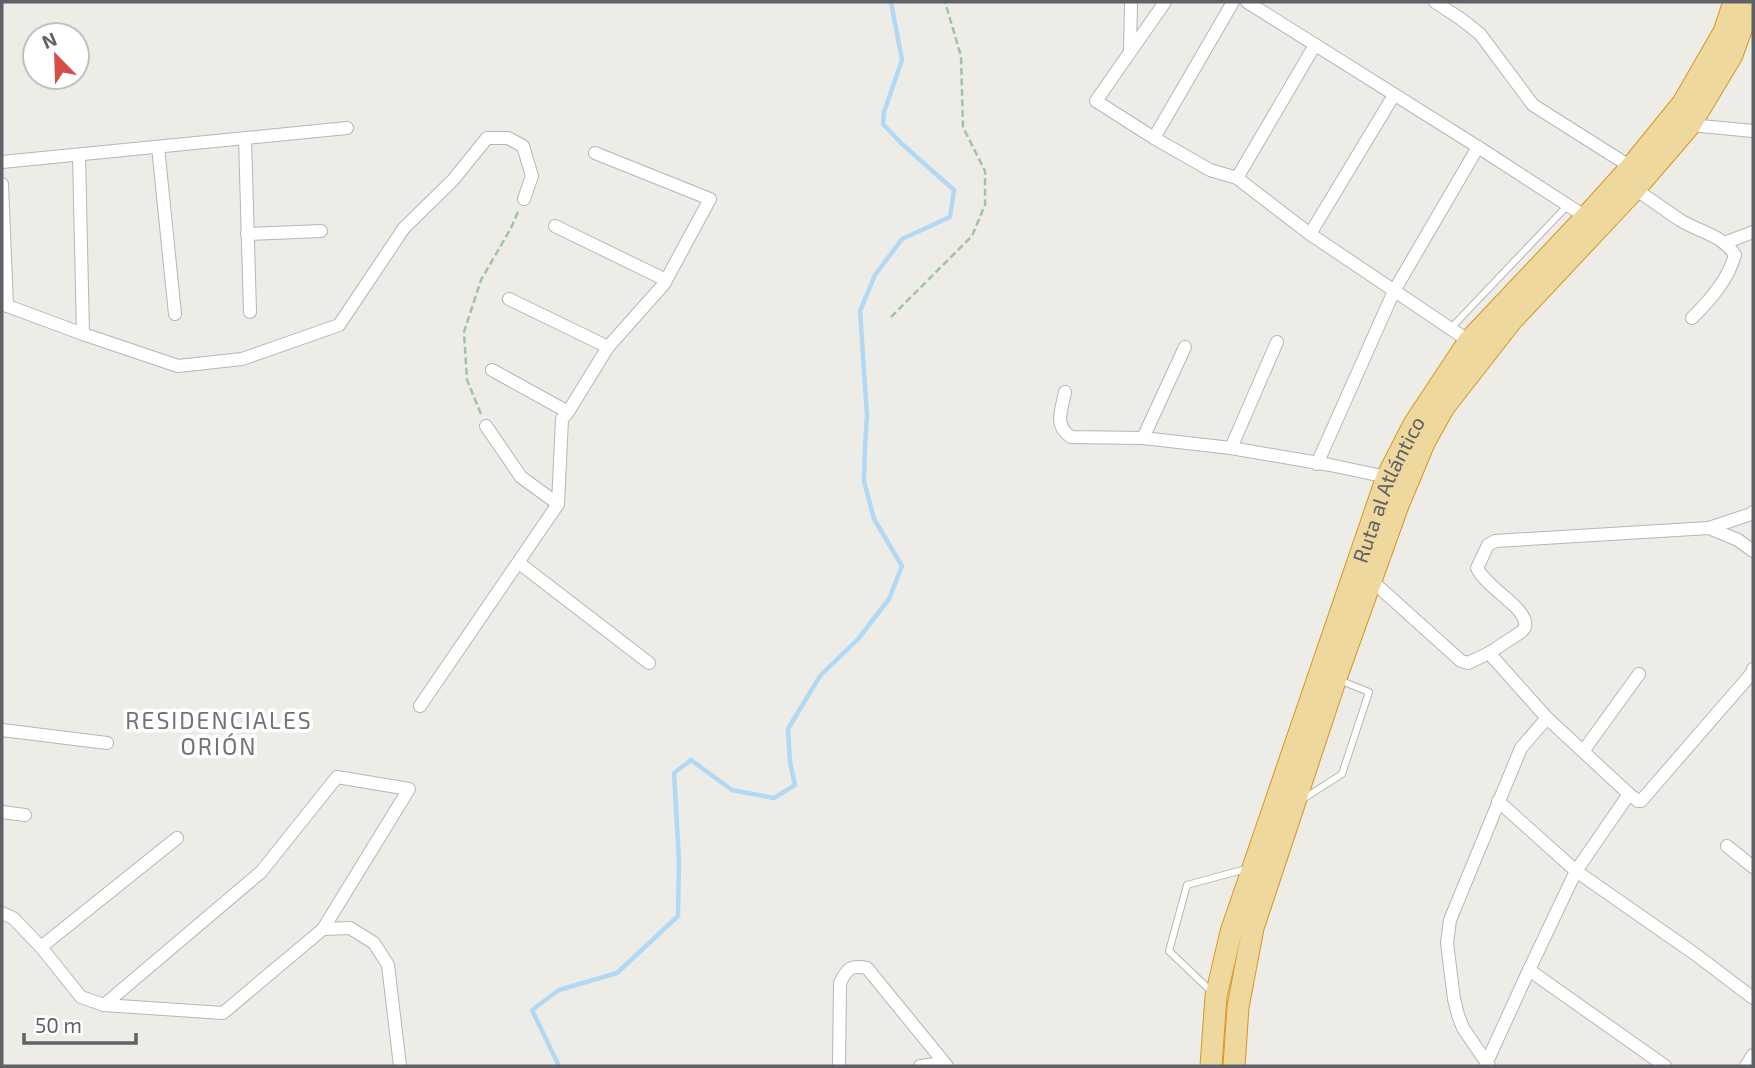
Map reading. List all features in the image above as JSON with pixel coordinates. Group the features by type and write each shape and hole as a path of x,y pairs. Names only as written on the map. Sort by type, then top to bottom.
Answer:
{"highway":[{"name":"Ruta al Atlántico","path":"1211,1066 1216,996 1231,932 1387,477 1414,424 1469,341 1631,167 1683,103 1724,32 1734,2"},
{"name":"Ruta al Atlántico","path":"1234,1066 1238,1007 1253,929 1336,678 1397,508 1424,443 1444,407 1512,320 1635,189 1690,125 1732,55 1751,2"}],"street":[{"path":"1130,51 1131,2"},
{"path":"1166,2 1096,101 1210,170 1237,178 1310,234 1469,341"},
{"path":"1154,138 1233,2"},
{"path":"1247,2 1586,217"},
{"path":"1435,2 1480,34 1533,105 1631,167"},
{"path":"1237,178 1315,45"},
{"path":"1310,234 1394,95"},
{"path":"1690,125 1753,131"},
{"path":"2,162 346,128"},
{"path":"245,138 250,312"},
{"path":"2,184 5,305 178,366 242,359 339,325 404,228 453,180 487,138 508,138 523,146 532,176 524,199"},
{"path":"158,147 175,314"},
{"path":"1317,464 1394,291 1478,147"},
{"path":"420,706 558,504 562,419 608,347 666,280 710,199 595,153"},
{"path":"79,155 83,334"},
{"path":"1635,189 1682,221 1714,236 1731,248 1735,255 1734,262 1716,292 1692,318"},
{"path":"555,226 666,280"},
{"path":"247,234 321,231"},
{"path":"1724,243 1753,232"},
{"path":"509,299 608,347"},
{"path":"1231,449 1277,342"},
{"path":"1143,439 1185,347"},
{"path":"492,370 568,412"},
{"path":"1065,392 1059,424 1063,432 1071,437 1143,439 1231,449 1387,477"},
{"path":"486,426 521,477 558,504"},
{"path":"1371,580 1461,661 1468,663 1489,653 1525,627 1520,612 1480,575 1477,568 1488,545 1495,541 1709,528 1753,512"},
{"path":"1709,528 1738,540 1753,551"},
{"path":"519,563 649,663"},
{"path":"1489,653 1547,718 1638,801 1644,799 1753,669"},
{"path":"1584,750 1639,674"},
{"path":"1487,1065 1463,1028 1458,1015 1447,943 1450,920 1521,748 1547,718"},
{"path":"2,730 107,743"},
{"path":"2,913 13,918 41,947 81,997 104,1006 223,1013 323,929 409,789 337,776 261,872 104,1006"},
{"path":"1487,1065 1576,871 1629,794"},
{"path":"1498,801 1576,871 1753,998"},
{"path":"2,812 25,815"},
{"path":"41,947 177,838"},
{"path":"1727,846 1753,867"},
{"path":"323,929 350,928 374,943 388,965 400,1066"},
{"path":"839,1066 840,983 846,971 857,966 867,968 945,1065"},
{"path":"1529,970 1665,1066"},
{"path":"1746,1066 1753,1055"},
{"path":"920,1066 945,1065"}],"lane":[{"path":"1451,328 1568,205"},
{"path":"1293,806 1342,774 1368,692 1336,678"},
{"path":"1216,996 1169,951 1187,885 1252,868"}],"path":[{"path":"891,317 972,236 985,205 985,171 963,127 961,56 945,2"},
{"path":"486,426 467,380 464,332 481,279 511,228 524,199"}],"waterway":[{"path":"559,1066 532,1010 559,990 617,973 678,916 679,860 674,773 691,760 732,790 774,798 795,785 790,762 788,729 820,676 858,639 889,599 902,566 874,519 864,481 867,415 860,311 875,275 902,239 950,217 954,190 883,124 884,112 902,60 891,2"}],"district":[{"name":"RESIDENCIALES ORIÓN","path":"219,733"}]}
